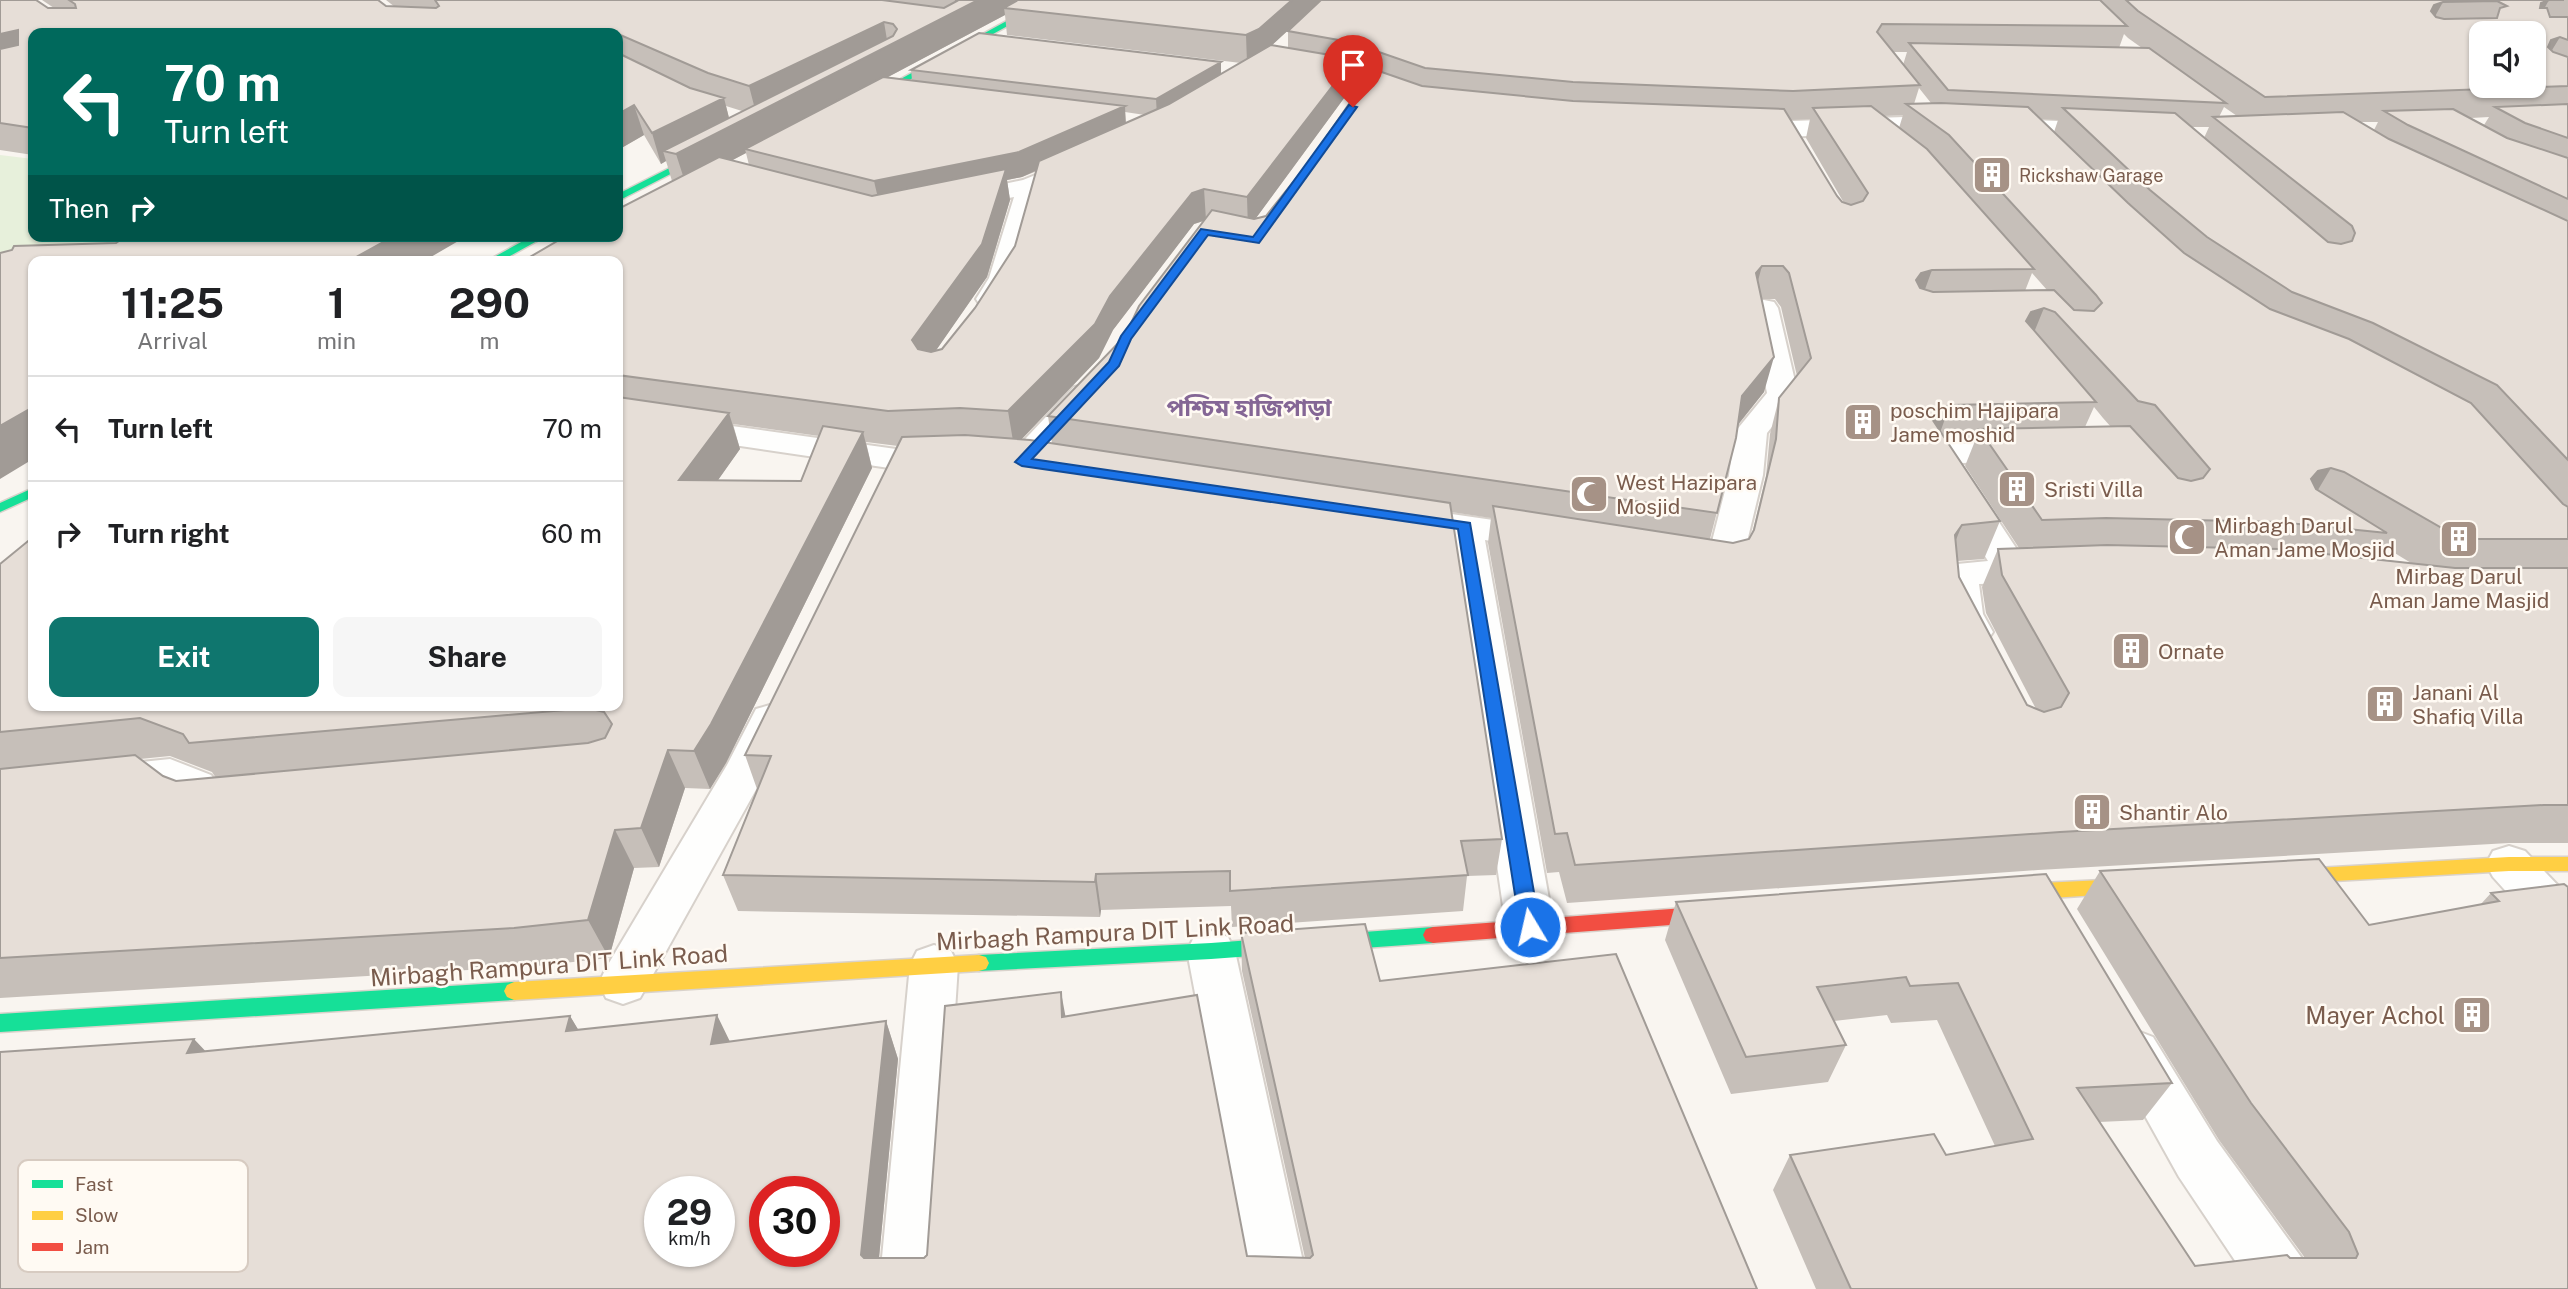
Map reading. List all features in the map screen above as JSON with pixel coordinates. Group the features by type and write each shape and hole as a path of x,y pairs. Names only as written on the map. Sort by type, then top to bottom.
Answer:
{"street":[{"path":"850,109 1051,0"},
{"path":"978,40 1005,44"},
{"path":"1280,65 1341,77 1420,106 1434,107"},
{"path":"1351,109 1366,87"},
{"path":"884,91 926,96"},
{"path":"1915,101 1932,123"},
{"path":"1718,127 1786,130 1932,123 2125,131"},
{"path":"1869,127 1899,150"},
{"path":"2024,127 2054,156"},
{"path":"1786,130 1800,154"},
{"path":"623,195 734,139"},
{"path":"929,206 1030,186 1105,151"},
{"path":"976,320 1003,278 1030,186"},
{"path":"502,256 529,242"},
{"path":"1669,558 1723,567 1746,475 1751,432 1783,394 1764,308"},
{"path":"996,459 1105,373"},
{"path":"623,420 896,458 931,454 1064,468"},
{"path":"2013,572 1937,454 2057,451"},
{"path":"878,496 896,458"},
{"path":"0,508 28,494"},
{"path":"1368,512 1574,543"},
{"path":"1465,526 1530,927"},
{"path":"1989,661 1965,614 1960,573 2075,570"},
{"path":"623,983 747,768 788,681"},
{"path":"78,785 170,775 197,786 206,801 261,796"},
{"path":"2260,878 2509,864 2568,864"},
{"path":"2509,864 2568,927"},
{"path":"1983,895 2163,884"},
{"path":"2038,891 2066,937"},
{"name":"Mirbagh Rampura DIT Link Road","path":"0,1023 623,983 1211,951 1736,912"},
{"path":"1211,951 1280,1289"},
{"path":"908,1289 933,965"},
{"path":"2115,1019 2198,1159 2288,1289"}],"green space":[{"path":"0,155 28,158 28,242 136,242 116,254 28,256 28,263 0,276"}],"building":[{"path":"0,0 36,0 48,8 76,8 69,0 378,0 386,6 436,8 439,6 435,0 882,0 944,8 956,0 978,0 676,154 663,151 893,36 897,29 893,24 884,22 749,86 708,73 623,36 623,28 28,28 28,127 0,123 0,49 18,45 18,30 0,34"},
{"path":"1018,0 1292,0 1259,29 1246,35 1004,8"},
{"path":"1321,0 2100,0 2127,26 1882,24 1877,32 1920,85 1793,91 1573,82 1425,68 1350,42 1288,31"},
{"path":"2126,0 2549,0 2541,3 2540,8 2547,8 2550,17 2568,17 2568,40 2560,37 2551,40 2548,47 2553,52 2568,57 2568,86 2546,87 2546,21 2469,21 2469,90 2265,97 2138,11","holes":["2497,1 2507,6 2500,8 2497,18 2444,19 2436,17 2431,11 2434,5 2443,2"]},
{"path":"979,33 1221,62 1156,99 911,70"},
{"path":"1909,43 2149,48 2226,103 1948,90"},
{"path":"1271,45 1336,56 1351,62 1247,197 1204,189 1192,193 1110,296 1095,324 1008,411 960,408 888,411 623,376 623,256 532,256 556,242 623,242 623,206 719,157 872,196 1006,169 982,244 912,340 918,349 931,352 942,349 975,308 1015,246 1039,161 1169,104"},
{"path":"623,55 690,88 724,98 652,133 634,105 623,111"},
{"path":"1373,69 1422,86 1573,101 1784,109 1837,196 1842,202 1851,205 1863,201 1868,193 1813,108 1871,106 1927,149 2034,269 1932,270 1921,273 1916,280 1920,288 1933,292 2054,290 2074,310 2094,311 2102,303 2096,295 1949,135 1906,104 2028,107 2184,253 2270,309 2349,339 2471,403 2568,507 2568,539 2461,539 2344,472 2331,468 2318,471 2311,479 2316,489 2387,533 2278,522 2106,518 2042,520 1979,429 2130,426 2178,478 2191,481 2203,478 2210,469 2155,405 2138,401 2055,312 2044,308 2031,312 2026,321 2096,402 1950,405 1936,409 1932,419 2000,521 1962,525 1955,535 1959,577 2027,705 2044,712 2061,707 2069,693 2002,575 1998,549 2107,545 2279,549 2455,568 2568,568 2568,805 2060,832 1575,865 1567,833 1555,834 1493,506 1733,543 1749,539 1754,530 1776,439 1779,398 1811,358 1789,273 1783,266 1762,266 1756,273 1774,357 1742,396 1736,438 1717,513 1048,416 1125,336 1139,306 1212,210 1254,219 1266,216 1309,162"},
{"path":"883,77 1125,106 1019,152 874,181 745,149"},
{"path":"2568,104 2568,138 2525,123 2495,107"},
{"path":"2063,108 2175,113 2328,242 2341,244 2352,241 2355,233 2352,226 2213,117 2343,112 2389,139 2568,221 2568,460 2497,385 2373,323 2292,292 2207,237 2150,190"},
{"path":"2453,109 2507,138 2568,158 2568,199 2408,125 2384,111"},
{"path":"383,242 358,256 28,256 28,410 0,426 0,253 12,250 14,246"},
{"path":"623,398 729,413 679,480 801,481 823,426 863,432 711,724 694,751 668,750 641,828 615,830 588,920 514,928 0,958 0,769 135,755 163,776 176,781 588,743 605,738 612,724 604,712 600,711 623,711"},
{"path":"965,435 1030,440 1450,503 1502,839 1461,841 1468,875 1230,891 1230,871 1096,874 1095,882 723,875 771,756 745,755 902,437"},
{"path":"28,541 28,711 554,711 189,743 183,734 140,718 0,732 0,564"},
{"path":"2319,859 2369,925 2499,901 2491,893 2564,884 2568,887 2568,1289 1851,1289 1790,1155 1934,1134 1946,1155 2033,1139 1958,983 1910,986 1906,977 1817,987 1846,1045 1746,1057 1676,902 2046,874 2172,1083 2077,1088 2195,1266 2287,1255 2290,1258 2356,1258 2358,1254 2349,1232 2251,1103 2100,871"},
{"path":"1365,924 1380,981 1616,954 1757,1289 0,1289 0,1052 194,1039 187,1053 570,1016 566,1031 717,1015 711,1044 886,1021 861,1255 864,1258 924,1258 927,1255 945,1006 1061,992 1062,1017 1197,995 1247,1256 1310,1258 1313,1255 1241,933"}],"traffic: fast":[{"path":"859,104 1051,0"},
{"path":"623,195 716,148"},
{"path":"502,256 529,242"},
{"path":"0,508 28,494"},
{"path":"979,963 1211,951 1433,935"},
{"path":"0,1023 514,991"}],"traffic: slow":[{"path":"2280,877 2509,864 2568,864"},
{"path":"2004,893 2143,885"},
{"path":"514,991 979,963"}],"traffic: jam":[{"path":"1433,935 1724,913"}],"place":[{"name":"Rickshaw Garage","path":"1992,175"},
{"name":"poschim Hajipara Jame moshid","path":"1863,422"},
{"name":"Sristi Villa","path":"2017,489"},
{"name":"West Hazipara Mosjid","path":"1589,494"},
{"name":"Mirbagh Darul Aman Jame Mosjid","path":"2187,537"},
{"name":"Mirbag Darul Aman Jame Masjid","path":"2459,539"},
{"name":"Ornate","path":"2131,651"},
{"name":"Janani Al Shafiq Villa","path":"2385,704"},
{"name":"Shantir Alo","path":"2092,812"},
{"name":"Mayer Achol","path":"2472,1015"}],"district":[{"name":"পশ্চিম হাজিপাড়া","path":"1249,407"}],"route":[{"path":"1353,107 1255,241 1205,231 1125,338 1115,363 1022,462 1465,526 1530,927"}]}
